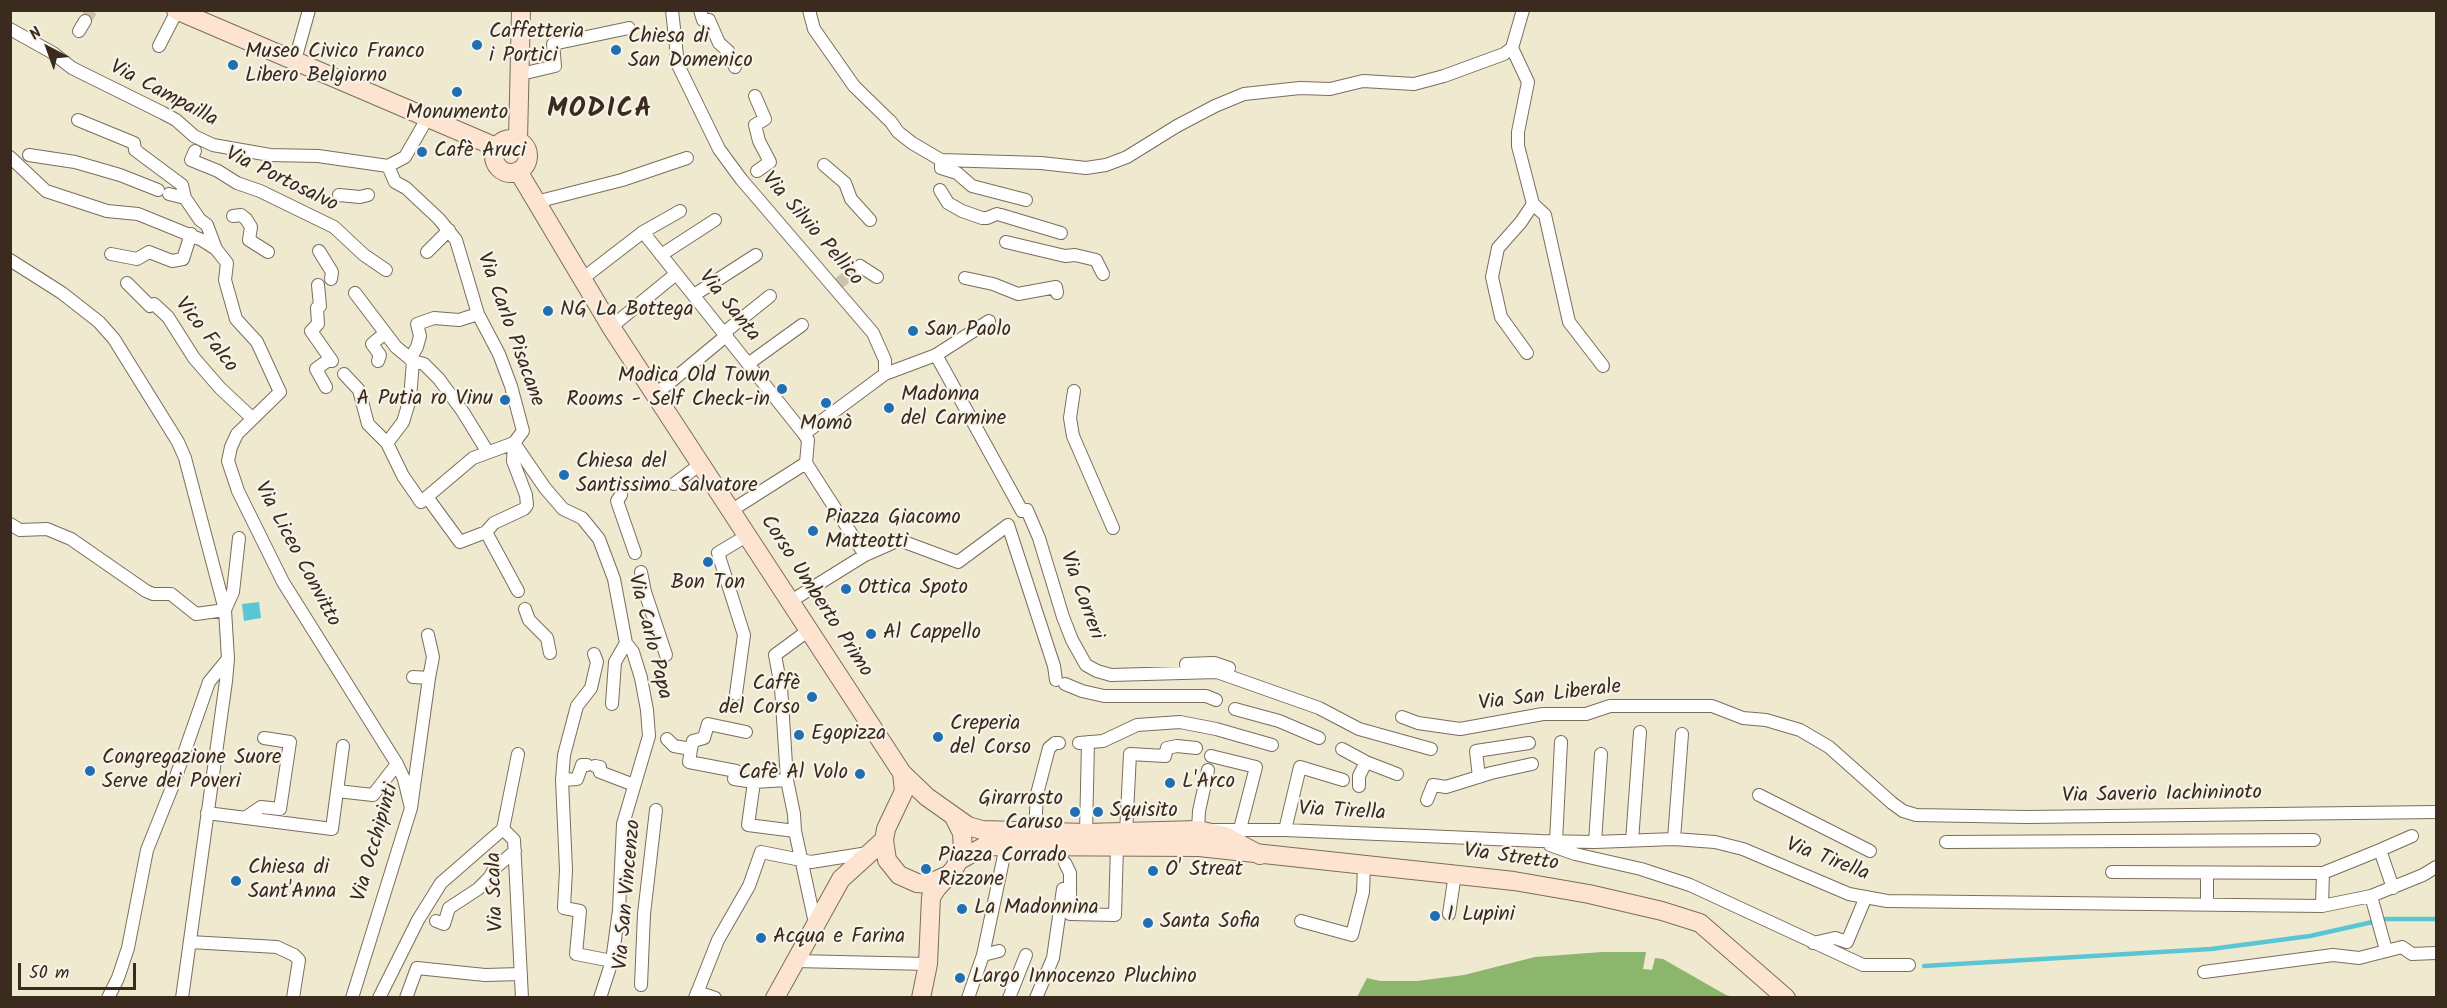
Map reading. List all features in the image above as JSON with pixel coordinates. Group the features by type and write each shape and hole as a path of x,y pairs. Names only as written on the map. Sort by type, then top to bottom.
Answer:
{"street":[{"path":"295,60 309,10"},
{"path":"518,140 506,140 496,147 494,159 500,169 506,172 518,171 527,160 527,152 518,140 521,10"},
{"name":"Via Silvio Pellico","path":"672,10 678,65 719,149 837,286 873,333 885,360 885,374"},
{"path":"700,10 703,20 709,20 719,43 728,51 735,67"},
{"path":"809,10 814,29 854,86 891,122 898,132 941,160 1041,162 1086,168 1106,165 1126,157 1215,106 1244,94 1300,88 1330,89 1363,81 1414,84 1444,76 1504,54 1512,48 1524,10"},
{"path":"159,46 176,11 496,147"},
{"path":"521,74 555,66 553,44 629,28"},
{"name":"Via Campailla","path":"10,29 29,38 88,77 170,116 194,136 198,144 270,155 318,156 388,166"},
{"path":"1512,48 1528,82 1518,132 1518,146 1533,204 1545,215 1569,322 1602,366"},
{"path":"755,96 765,119 755,125 759,141 770,162 757,171"},
{"path":"388,166 405,157 428,117"},
{"name":"Via Liceo Convitto","path":"78,120 134,143 135,150 182,185 185,198 200,220 207,225 216,249 227,263 225,280 236,319 257,342 280,392 237,434 228,461 245,510 283,582 397,764 404,778 411,808"},
{"name":"Via Portosalvo","path":"198,144 191,160 334,227 364,255 386,270"},
{"path":"29,155 75,162 185,198"},
{"path":"10,157 46,191 107,211 138,214 191,234 216,249"},
{"path":"536,202 622,180 687,158"},
{"path":"941,160 941,168 957,173 972,186 1026,200"},
{"path":"824,165 845,183 852,198 870,220"},
{"name":"Via Carlo Pisacane","path":"388,166 395,182 406,188 449,230 456,240 478,314 500,354 514,396 523,431 514,442"},
{"name":"Corso Umberto Primo","path":"518,171 611,327 902,773 927,797 949,813"},
{"path":"940,190 948,203 962,211 982,218 999,215 1061,233"},
{"path":"339,195 360,197 368,195"},
{"path":"1527,353 1501,317 1492,277 1498,248 1521,222 1533,204"},
{"path":"582,279 644,232 680,212"},
{"path":"233,216 241,215 246,219 251,227 249,240 268,252"},
{"path":"661,255 715,220"},
{"path":"426,252 449,230"},
{"name":"Via Santa","path":"644,232 806,437"},
{"path":"111,255 137,260 149,252 172,261 183,259 191,234"},
{"path":"1006,242 1065,256 1075,255 1096,260 1103,274"},
{"path":"319,251 332,272 331,279"},
{"path":"694,295 756,255"},
{"path":"10,260 71,300 114,339 178,442 191,479 225,610 228,659 182,998"},
{"path":"856,269 860,266 877,277"},
{"path":"611,327 676,274"},
{"path":"964,278 993,284 1018,294 1056,287 1057,293"},
{"name":"Vico Falco","path":"127,283 150,306 154,303 168,317 194,358 220,388 252,418"},
{"path":"318,285 320,306 317,308 318,324 311,331 331,360 316,369 326,387"},
{"path":"355,294 396,347 412,360 424,364 439,380 463,412 487,451"},
{"path":"656,394 770,296"},
{"path":"387,443 403,422 410,399 412,360 420,336 417,324 434,318 459,320 478,314"},
{"path":"865,555 806,463 806,437 885,374 936,355 989,321"},
{"path":"748,364 802,324"},
{"path":"378,361 380,356 372,344 385,333"},
{"name":"Via Correri","path":"936,355 1022,511 1027,510 1039,538 1063,617 1072,640 1086,665 1112,675 1217,672 1319,708 1359,729 1431,749"},
{"path":"344,374 359,390 368,424 387,443 412,492 421,502 473,458 514,442 513,461 526,495 527,505 524,509 494,523 486,532 460,542 427,497"},
{"path":"1074,391 1070,418 1073,436 1113,528"},
{"name":"Via Carlo Papa","path":"514,442 568,517 582,518 599,539 614,579 626,643 633,651 647,710 649,736 623,824 619,910 612,961 600,998"},
{"path":"732,510 806,463"},
{"path":"674,484 702,464"},
{"path":"621,495 617,501 635,553"},
{"path":"10,524 20,530 47,529 71,540 146,591 153,594 171,594 196,614 225,610"},
{"path":"791,601 865,555 899,540 958,562 1008,525 1061,682 1082,691 1104,696 1206,696 1216,700"},
{"path":"486,532 518,591"},
{"path":"736,694 744,635 718,553 748,535"},
{"path":"225,610 232,592 239,538"},
{"path":"641,572 645,592 666,655"},
{"path":"525,609 529,620 548,638 550,652"},
{"path":"808,630 776,655 781,687 787,780 795,831 815,923"},
{"name":"Via Occhipinti","path":"352,998 411,808 433,657 428,634"},
{"path":"612,704 615,662 626,643"},
{"path":"594,654 597,662 591,688 577,706 564,755 562,780 566,870 564,908 580,911 576,954 612,961"},
{"path":"108,998 118,978 128,948 147,850 173,785 209,682 228,659"},
{"path":"1186,664 1214,663 1261,680 1259,686"},
{"path":"413,677 429,678"},
{"name":"Via San Liberale","path":"1402,717 1418,723 1460,729 1543,714 1586,714 1610,706 1688,704 1712,706 1743,718 1766,720 1800,730 1829,747 1892,803"},
{"path":"1234,709 1279,721 1319,738"},
{"path":"1086,826 1084,742 1103,741 1137,725 1180,722 1216,729 1272,746"},
{"path":"746,732 708,724 704,738 693,741 688,762 736,771 734,779 754,782 787,780"},
{"path":"1632,841 1640,732"},
{"path":"1674,839 1682,734"},
{"path":"245,818 261,807 280,809 290,742 264,738"},
{"path":"668,739 674,746 691,749"},
{"path":"1557,842 1561,742"},
{"path":"1035,825 1037,794 1049,748 1057,743"},
{"path":"1479,777 1476,751 1529,743"},
{"path":"207,813 332,829 343,746"},
{"path":"1065,855 1070,873 1070,914 1115,915 1130,754 1165,756 1167,748 1178,746 1196,748"},
{"path":"1342,749 1366,762 1397,774"},
{"name":"Via Scala","path":"518,754 503,829 514,840 522,998"},
{"path":"1595,842 1601,754"},
{"path":"1211,756 1256,767 1232,833"},
{"path":"1359,786 1359,776 1366,762"},
{"path":"337,791 373,795 397,764"},
{"path":"1427,800 1433,785 1446,787 1532,764"},
{"path":"562,780 577,778 582,765 600,767 600,772 634,785"},
{"path":"1285,830 1300,767 1343,780"},
{"path":"1199,839 1199,811 1208,770"},
{"path":"902,773 904,791 884,840 887,860 899,875 908,881 928,884 946,876"},
{"path":"754,782 748,825 795,831"},
{"path":"1759,795 1870,851"},
{"name":"Via Saverio Iachininoto","path":"1892,803 1903,811 1916,815 1937,816 2436,812"},
{"path":"892,819 900,811 911,806 934,805 968,826 982,830 1035,825 1086,826 1123,833 1199,839 1232,833 1260,855"},
{"name":"Via San Vincenzo","path":"641,985 644,914 656,810"},
{"path":"949,813 962,833 963,852 960,860"},
{"path":"380,995 418,920 441,883 503,829"},
{"name":"Via Tirella","path":"1232,833 1285,830 1557,842 1674,839 1715,842 1743,849 1864,899 1926,903 2207,904 2307,907 2371,896 2436,867"},
{"path":"921,998 928,964 931,897 960,860 983,847 1006,846 1065,855 1123,833"},
{"path":"2112,872 2323,873 2412,837"},
{"name":"Via Stretto","path":"1199,839 1260,855 1514,881 1589,894 1684,917 1700,923 1714,934 1786,998"},
{"path":"775,998 841,879 884,840"},
{"path":"1946,842 2314,840"},
{"path":"1540,841 1575,854 1690,885 1863,965 1909,965"},
{"path":"968,998 983,955 1006,846"},
{"path":"2380,850 2393,888"},
{"path":"436,921 444,924 449,908 478,889 495,868 515,852"},
{"path":"715,998 696,994 718,940 749,886 761,852 811,862 868,853"},
{"path":"1036,998 1053,958 1060,916 1065,855"},
{"path":"1301,921 1352,935 1363,892 1364,866"},
{"path":"2322,905 2323,873"},
{"path":"1449,914 1455,874"},
{"path":"2207,874 2207,904"},
{"path":"2371,896 2386,950"},
{"path":"1813,943 1835,939 1847,942 1864,899"},
{"path":"190,942 277,947 294,955 299,960 293,998"},
{"path":"2204,972 2332,955 2359,958 2402,947 2412,954 2436,953"},
{"path":"983,955 999,951"},
{"path":"1010,998 1026,955"},
{"path":"795,961 928,964"},
{"path":"406,998 417,968 485,975 521,974"}],"green space":[{"path":"1602,952 1646,952 1643,969 1652,970 1655,958 1663,959 1726,995 1734,997 1357,997 1367,978 1380,981 1417,981 1464,975 1535,957"}],"water":[{"path":"259,602 261,618 244,621 242,604"}],"waterway":[{"path":"1924,966 2211,949 2310,936 2386,919 2436,919"}],"tunnel":[{"path":"85,21 92,10"},
{"path":"838,284 857,269"}],"place":[{"name":"Caffetteria i Portici","path":"477,45"},
{"name":"Chiesa di San Domenico","path":"616,50"},
{"name":"Museo Civico Franco Libero Belgiorno","path":"233,65"},
{"name":"Monumento","path":"457,92"},
{"name":"Cafè Aruci","path":"422,152"},
{"name":"NG La Bottega","path":"548,311"},
{"name":"San Paolo","path":"913,331"},
{"name":"Modica Old Town Rooms - Self Check-in","path":"782,389"},
{"name":"A Putia ro Vinu","path":"505,400"},
{"name":"Momò","path":"826,403"},
{"name":"Madonna del Carmine","path":"889,408"},
{"name":"Chiesa del Santissimo Salvatore","path":"564,475"},
{"name":"Piazza Giacomo Matteotti","path":"813,531"},
{"name":"Bon Ton","path":"708,562"},
{"name":"Ottica Spoto","path":"846,589"},
{"name":"Al Cappello","path":"871,634"},
{"name":"Caffè del Corso","path":"812,697"},
{"name":"Egopizza","path":"799,735"},
{"name":"Creperia del Corso","path":"938,737"},
{"name":"Congregazione Suore Serve dei Poveri","path":"90,771"},
{"name":"Cafè Al Volo","path":"860,774"},
{"name":"L'Arco","path":"1170,783"},
{"name":"Girarrosto Caruso","path":"1075,812"},
{"name":"Squisito","path":"1098,812"},
{"name":"Piazza Corrado Rizzone","path":"926,869"},
{"name":"O' Streat","path":"1153,871"},
{"name":"Chiesa di Sant'Anna","path":"236,881"},
{"name":"La Madonnina","path":"962,909"},
{"name":"I Lupini","path":"1435,916"},
{"name":"Santa Sofia","path":"1148,923"},
{"name":"Acqua e Farina","path":"761,938"},
{"name":"Largo Innocenzo Pluchino","path":"960,978"}],"district":[{"name":"MODICA","path":"600,111"}]}
